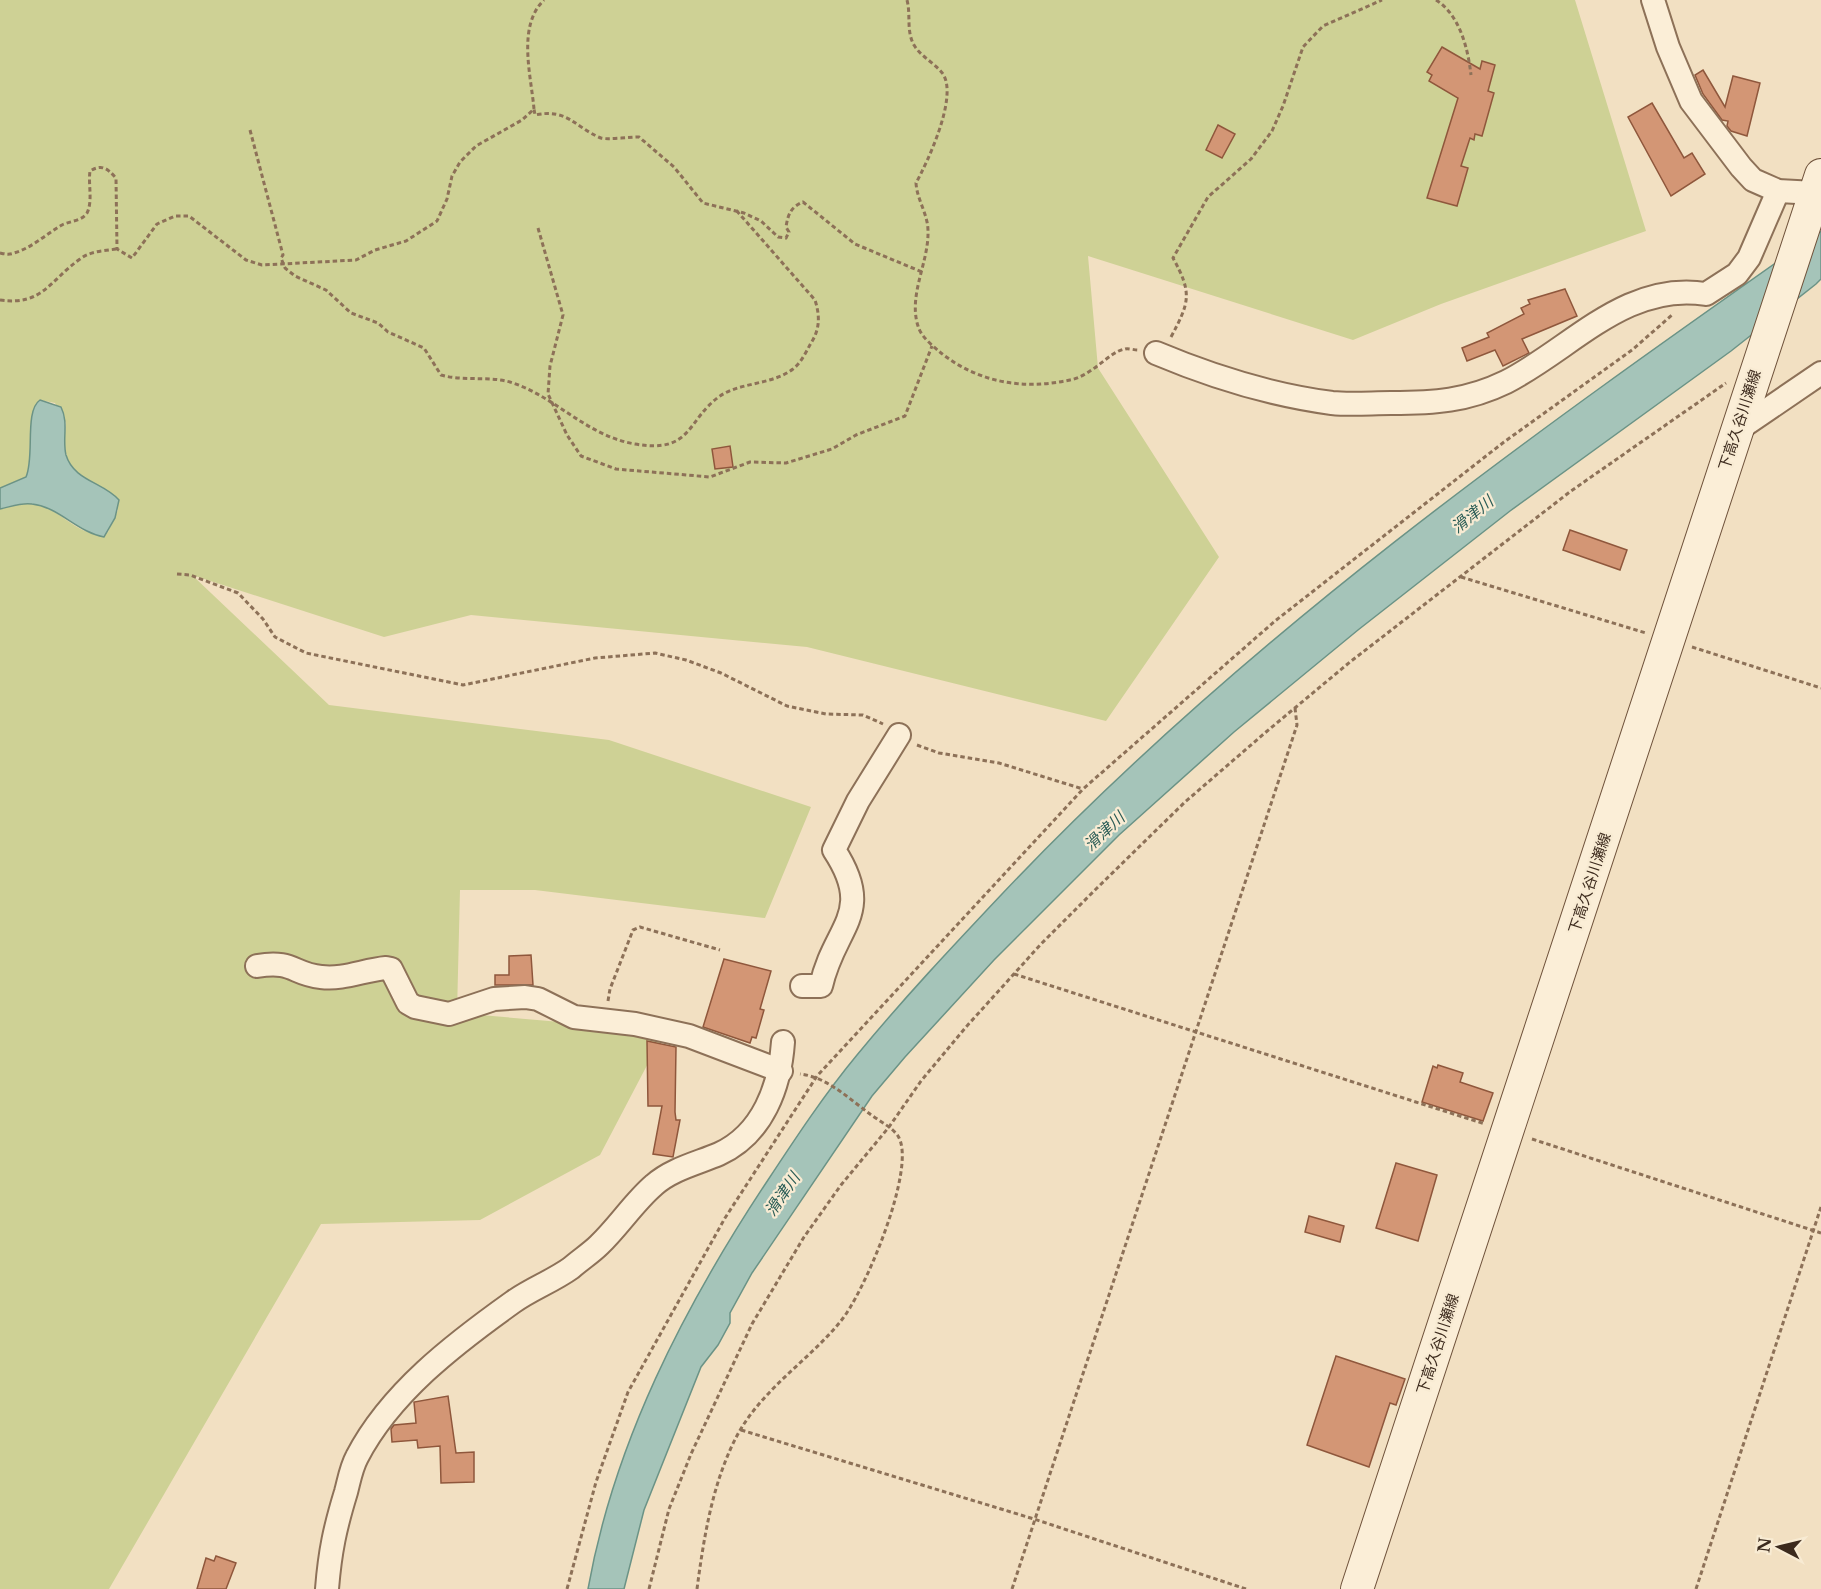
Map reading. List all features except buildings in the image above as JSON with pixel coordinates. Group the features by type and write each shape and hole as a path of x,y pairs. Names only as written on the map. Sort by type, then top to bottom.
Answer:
{"main road":[{"name":"下高久谷川瀬線","path":"1357,1589 1815,193"}],"street":[{"path":"1653,0 1668,47 1691,101 1747,173 1753,180 1778,190 1815,193"},
{"path":"1156,353 1236,383 1333,403 1440,403 1469,397 1506,382 1608,315 1634,303 1660,294 1689,291 1706,294 1737,274 1749,258 1778,190"},
{"path":"1736,431 1821,373"},
{"path":"802,986 820,986 851,914 854,901 852,884 834,850 858,801 899,735"},
{"path":"257,966 276,963 320,977 391,969 408,1003 449,1014 494,999 525,997 538,999 574,1017 635,1024 689,1036 781,1071"},
{"path":"327,1589 331,1541 352,1470 379,1420 409,1388 465,1338 515,1300 568,1270 599,1246 654,1184 673,1173 722,1153 742,1140 762,1113 781,1071 783,1042"}],"path":[{"path":"544,0 530,24 528,40 535,115 550,112 566,116 603,139 639,137 674,167 703,203 736,210 761,221 778,237 786,238 789,232 786,227 788,216 794,206 803,202 855,244 922,272"},
{"path":"907,0 909,33 914,45 942,74 947,83 946,98 934,144 916,183 928,231 927,253 916,309 918,326 932,346 972,374 1023,385 1074,380 1098,368 1125,348 1156,353 1169,341 1184,314 1188,293 1185,280 1173,258 1208,197 1251,159 1272,131 1303,47 1323,26 1382,0"},
{"path":"1436,0 1453,18 1462,36 1471,75"},
{"path":"0,300 15,302 36,296 51,288 80,259 91,253 117,249 132,258 158,224 175,216 189,216 246,260 262,266 284,263 307,265 356,260 375,250 406,241 437,221 447,199 452,177 460,162 476,146 522,120 534,109"},
{"path":"250,130 285,268 295,276 327,290 351,314 378,323 388,332 424,348 441,375 464,380 496,378 545,396 586,427 634,444 654,445 672,442 687,435 718,397 733,389 793,369 817,334 820,315 815,300 736,210"},
{"path":"0,253 11,255 27,248 48,233 81,219 87,213 90,199 88,185 90,171 98,167 107,168 116,178 117,249"},
{"path":"538,228 564,315 550,366 549,394 567,435 581,456 595,463 616,469 710,477 750,462 786,463 832,449 856,435 905,416 932,346"},
{"path":"567,1589 596,1482 628,1392 725,1218 817,1076 1083,789 1275,621 1495,449 1656,332 1667,319 1706,294"},
{"path":"649,1589 669,1509 691,1454 752,1324 804,1237 841,1185 889,1127 921,1081 1014,974 1185,801 1296,708 1571,491 1728,381 1752,385"},
{"path":"177,574 190,575 238,593 263,619 274,637 306,653 463,685 595,658 655,654 686,660 721,673 787,706 826,714 863,715 877,719 899,735 939,753 999,763 1083,789"},
{"path":"1461,577 1821,688"},
{"path":"1012,1589 1297,724 1296,708"},
{"path":"611,1022 608,1007 610,989 633,930 640,927 720,950"},
{"path":"1014,974 1195,1034 1508,1131 1821,1233"},
{"path":"697,1589 707,1522 730,1452 740,1430 795,1365 842,1321 862,1289 878,1252 903,1165 899,1138 889,1127 823,1080"},
{"path":"1696,1589 1821,1207"},
{"path":"740,1430 1034,1519 1246,1589"}],"green space":[{"path":"0,0 1575,0 1646,231 1441,304 1353,340 1088,256 1098,368 1219,557 1106,721 807,647 471,615 384,637 192,575 329,705 609,740 811,807 765,918 535,890 460,890 457,1013 665,1031 600,1155 480,1220 321,1224 109,1589 0,1589 0,509 24,504 43,506 79,528 97,534 108,532 118,510 68,461 64,444 66,423 55,403 40,400 31,417 32,457 26,477 0,488"}],"water":[{"name":"滑津川","path":"1821,231 1821,279 1816,284 1731,351 1510,511 1358,630 1234,732 1119,835 994,960 905,1057 872,1096 752,1273 730,1313 730,1323 718,1345 701,1367 644,1510 624,1589 588,1589 615,1482 634,1430 655,1379 706,1280 764,1186 820,1103 857,1055 928,973 1002,894 1096,800 1193,710 1292,624 1499,462"},
{"path":"40,400 61,407 65,419 65,449 70,464 82,476 119,500 115,518 104,537 85,530 42,506 24,504 0,509 0,488 26,477 30,458 32,414"}]}
